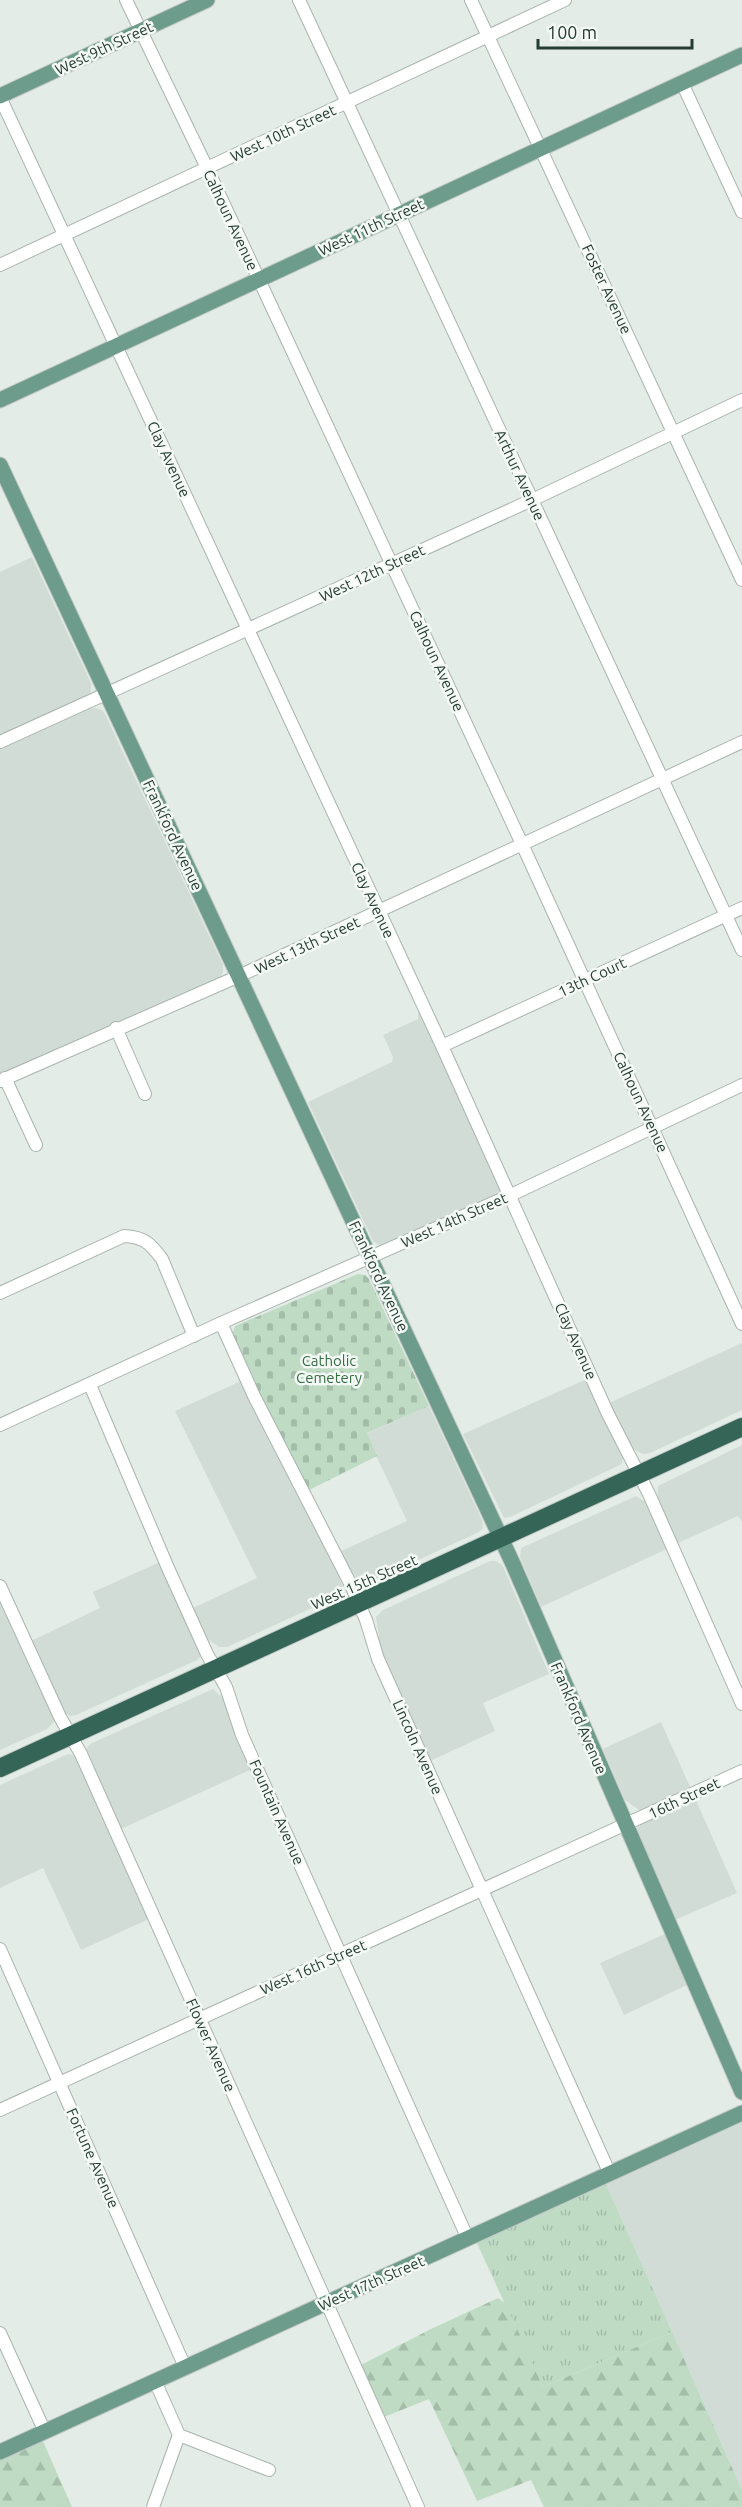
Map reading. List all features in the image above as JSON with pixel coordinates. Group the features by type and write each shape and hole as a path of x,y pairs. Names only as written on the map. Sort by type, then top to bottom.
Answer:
{"highway":[{"name":"West 15th Street","path":"0,1768 742,1427"}],"main road":[{"name":"West 9th Street","path":"0,97 207,0"},
{"name":"West 11th Street","path":"0,400 742,55"},
{"name":"Frankford Avenue","path":"0,465 502,1539 742,2092"},
{"name":"West 17th Street","path":"0,2452 742,2114"}],"street":[{"name":"Calhoun Avenue","path":"126,0 392,564 742,1324"},
{"name":"Arthur Avenue","path":"299,0 742,950"},
{"name":"Foster Avenue","path":"471,0 742,580"},
{"name":"West 10th Street","path":"0,265 565,0"},
{"path":"682,83 742,212"},
{"name":"Clay Avenue","path":"0,97 511,1195 608,1414 639,1475 742,1704"},
{"name":"West 12th Street","path":"0,742 250,630 742,400"},
{"name":"West 13th Street","path":"3,1079 239,976 742,742"},
{"name":"13th Court","path":"442,1047 742,908"},
{"path":"116,1028 145,1094"},
{"path":"3,1079 36,1145"},
{"name":"West 14th Street","path":"0,1425 221,1323 511,1195 742,1085"},
{"path":"0,1293 124,1236 141,1237 162,1259 194,1336"},
{"name":"Lincoln Avenue","path":"221,1323 254,1396 360,1604 378,1659 610,2174"},
{"name":"Fountain Avenue","path":"90,1385 168,1568 226,1687 242,1735 468,2239"},
{"name":"Flower Avenue","path":"0,1586 58,1713 71,1735 418,2507"},
{"name":"16th Street","path":"626,1825 742,1771"},
{"name":"West 16th Street","path":"0,2110 626,1825"},
{"name":"Fortune Avenue","path":"0,1949 185,2367"},
{"path":"0,2333 45,2432"},
{"path":"153,2507 179,2435 155,2381"},
{"path":"179,2435 269,2470"}],"shaded area":[{"path":"32,557 91,683 91,691 86,697 0,736 0,572"},
{"path":"87,709 102,710 105,714 223,965 223,972 220,978 0,1078 0,748"},
{"path":"418,1011 503,1191 380,1246 373,1241 308,1102 392,1062 393,1057 383,1035 418,1019"},
{"path":"742,1343 742,1410 650,1453 643,1454 635,1450 623,1434 609,1403"},
{"path":"587,1379 623,1456 622,1464 504,1518 463,1434"},
{"path":"241,1381 343,1587 338,1596 227,1647 219,1647 206,1638 193,1608 257,1578 175,1411"},
{"path":"429,1406 482,1520 483,1528 479,1532 368,1583 358,1581 339,1552 407,1521 366,1434"},
{"path":"742,1445 742,1522 738,1516 676,1544 657,1500 658,1486"},
{"path":"636,1496 647,1503 667,1549 541,1607 520,1557 521,1548"},
{"path":"490,1561 496,1561 503,1566 549,1674 483,1703 495,1731 430,1761 381,1652 376,1617 383,1610"},
{"path":"160,1562 201,1653 200,1657 76,1715 71,1716 64,1713 31,1641 100,1608 93,1592"},
{"path":"0,1600 55,1721 47,1729 0,1750"},
{"path":"213,1689 224,1699 252,1769 121,1829 86,1753 88,1746"},
{"path":"661,1722 691,1789 639,1810 625,1800 603,1749"},
{"path":"68,1754 75,1756 149,1919 81,1950 43,1868 0,1888 0,1785"},
{"path":"695,1798 737,1893 675,1920 637,1829 642,1823"},
{"path":"665,1934 687,1985 624,2015 600,1963"},
{"path":"737,2122 742,2123 742,2490 605,2182"}],"green space":[{"name":"Catholic Cemetery","path":"358,1274 365,1275 369,1279 429,1406 367,1433 377,1456 307,1491 231,1337 235,1326"},
{"path":"605,2182 672,2332 543,2387 476,2241"},
{"path":"498,2298 506,2304 543,2387 672,2332 742,2490 742,2507 544,2507 531,2480 477,2501 429,2399 384,2417 361,2365"},
{"path":"42,2439 72,2507 0,2507 0,2459"}]}
